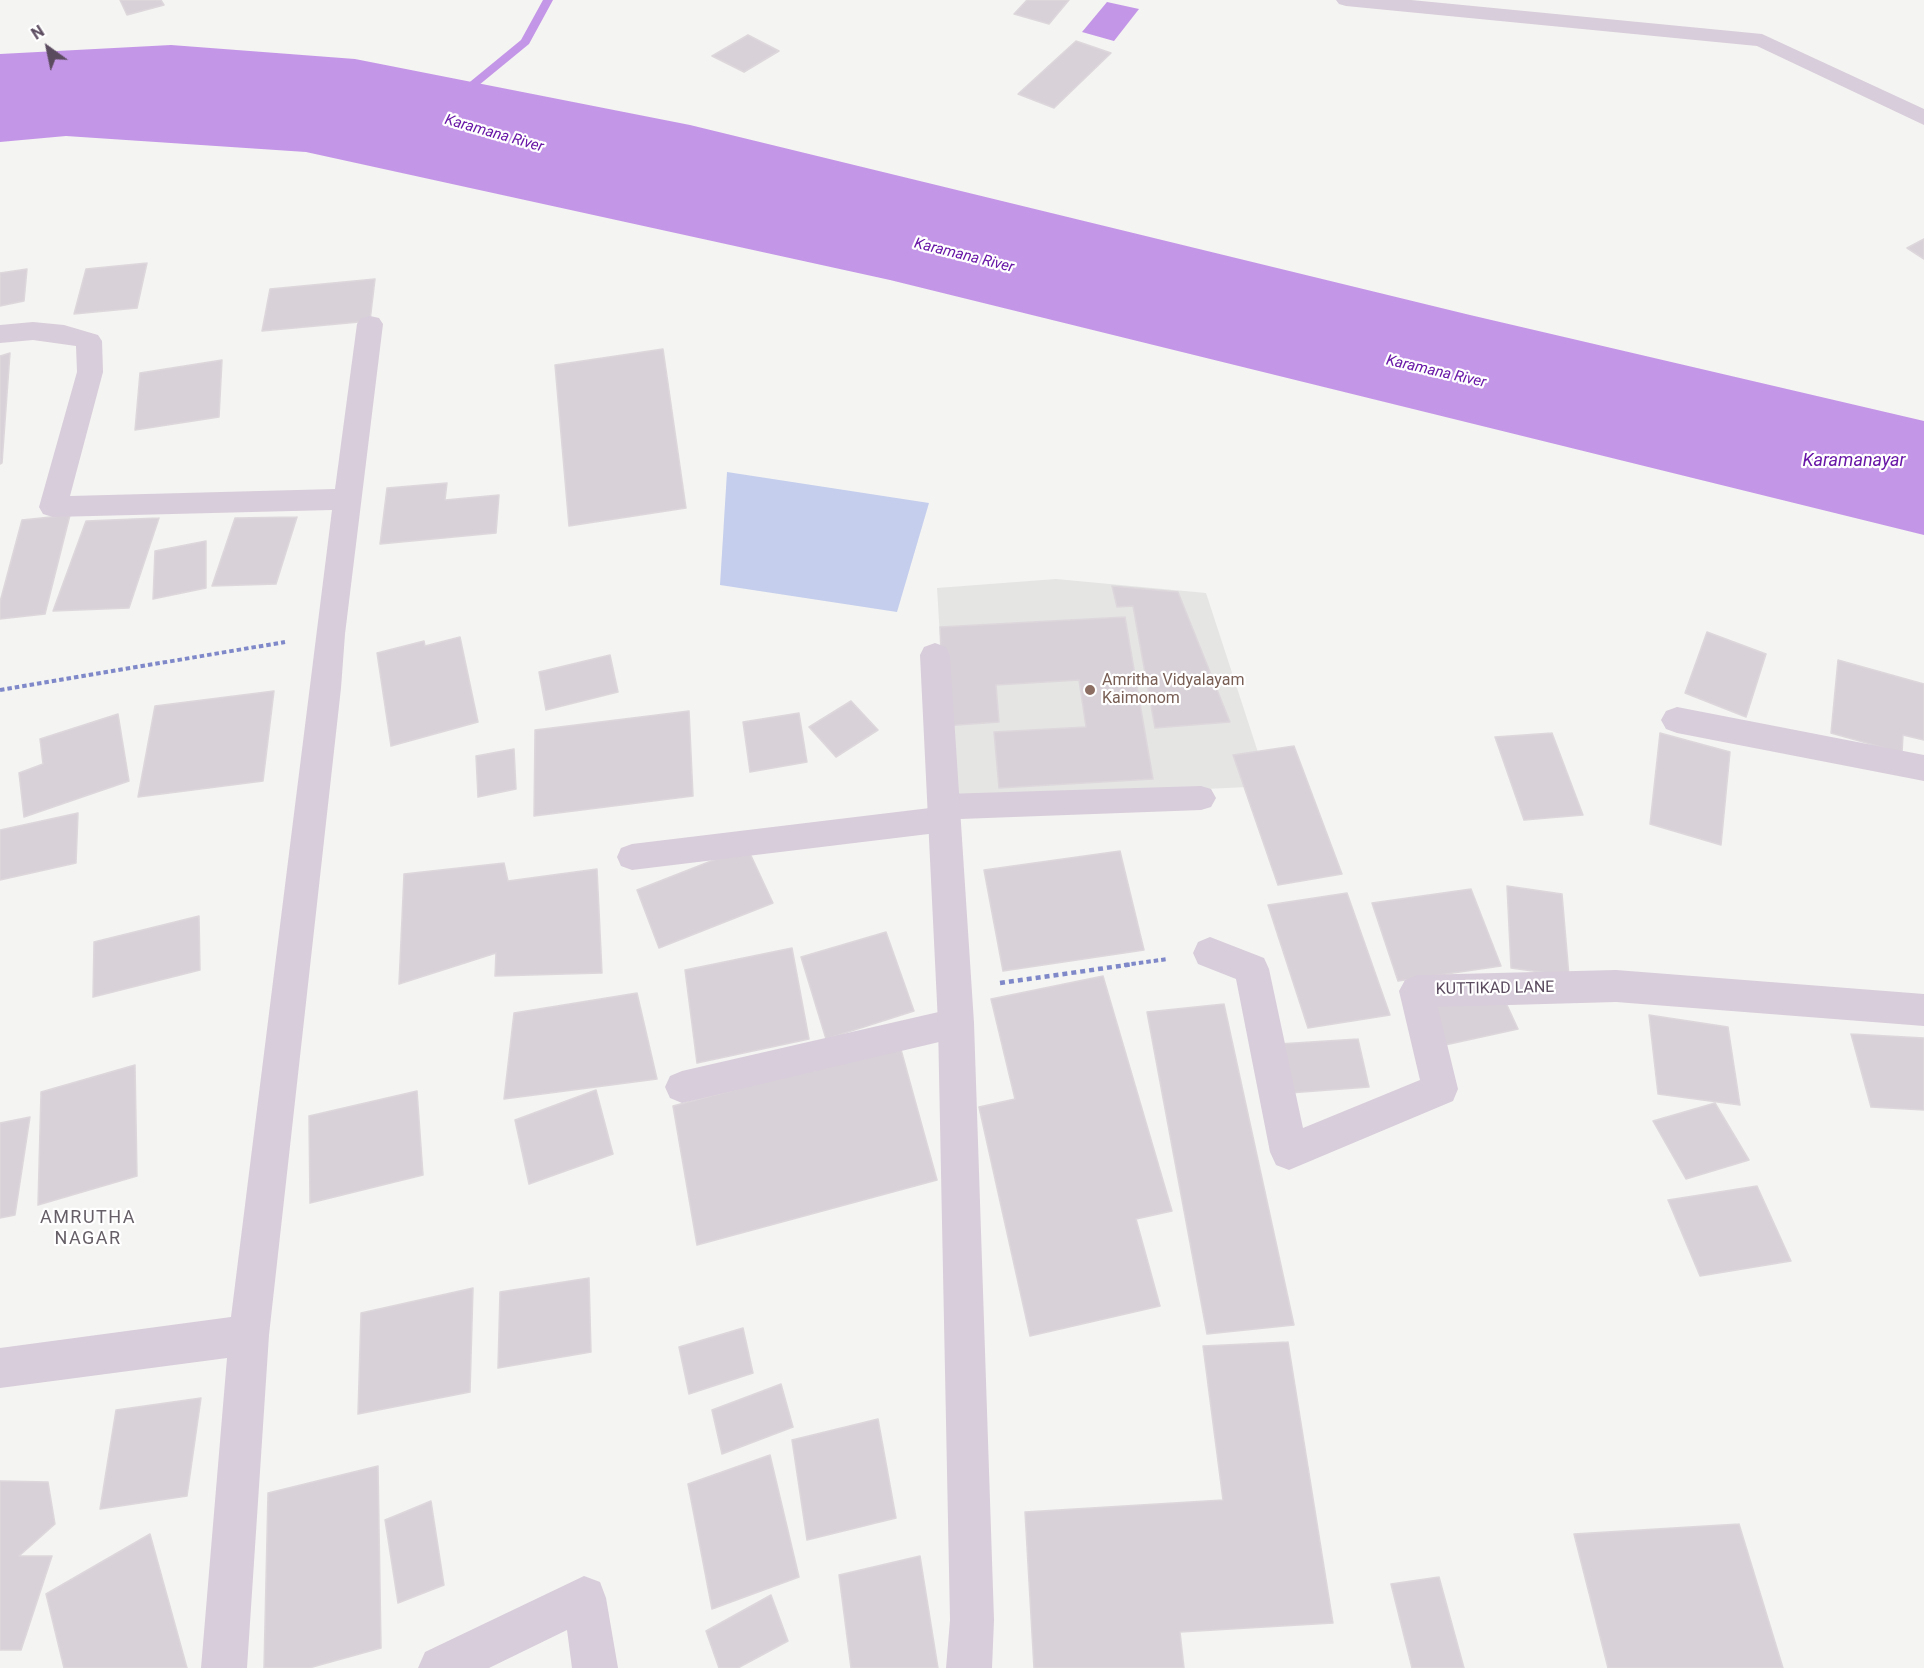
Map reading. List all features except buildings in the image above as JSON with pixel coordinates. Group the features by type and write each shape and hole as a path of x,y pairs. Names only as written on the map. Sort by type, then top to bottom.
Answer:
{"street":[{"path":"1346,0 1762,40 1924,118"},
{"path":"224,1668 249,1335 330,634 370,324"},
{"path":"0,334 33,331 64,334 89,342 90,372 53,507 349,499"},
{"path":"935,655 955,1006 972,1620 969,1668"},
{"path":"1677,720 1924,768"},
{"name":"KUTTIKAD LANE","path":"1210,953 1252,969 1289,1152 1440,1089 1417,991 1616,986 1924,1010"},
{"path":"0,1368 249,1335"},
{"path":"441,1668 584,1598 596,1668"}],"lane":[{"path":"632,857 945,813 1200,798"},
{"path":"682,1087 955,1006"}],"path":[{"path":"0,690 330,634"},
{"path":"955,1006 1210,953"}],"shaded area":[{"path":"727,472 929,503 897,612 720,585"},
{"name":"Amritha Vidyalayam Kaimonom","path":"1056,579 1206,593 1269,786 950,801 937,588"}],"water":[{"path":"1107,2 1139,9 1114,41 1082,32"},
{"name":"Karamanayar","path":"171,45 355,59 690,125 1470,315 1924,421 1924,535 890,280 306,152 66,136 0,142 0,54"}],"waterway":[{"path":"458,97 525,42 548,0"}],"place":[{"name":"Amritha Vidyalayam Kaimonom","path":"1090,690"}],"district":[{"name":"AMRUTHA NAGAR","path":"88,1228"}],"water label":[{"name":"Karamana River","path":"494,134"},
{"name":"Karamana River","path":"964,256"},
{"name":"Karamana River","path":"1436,372"}]}
